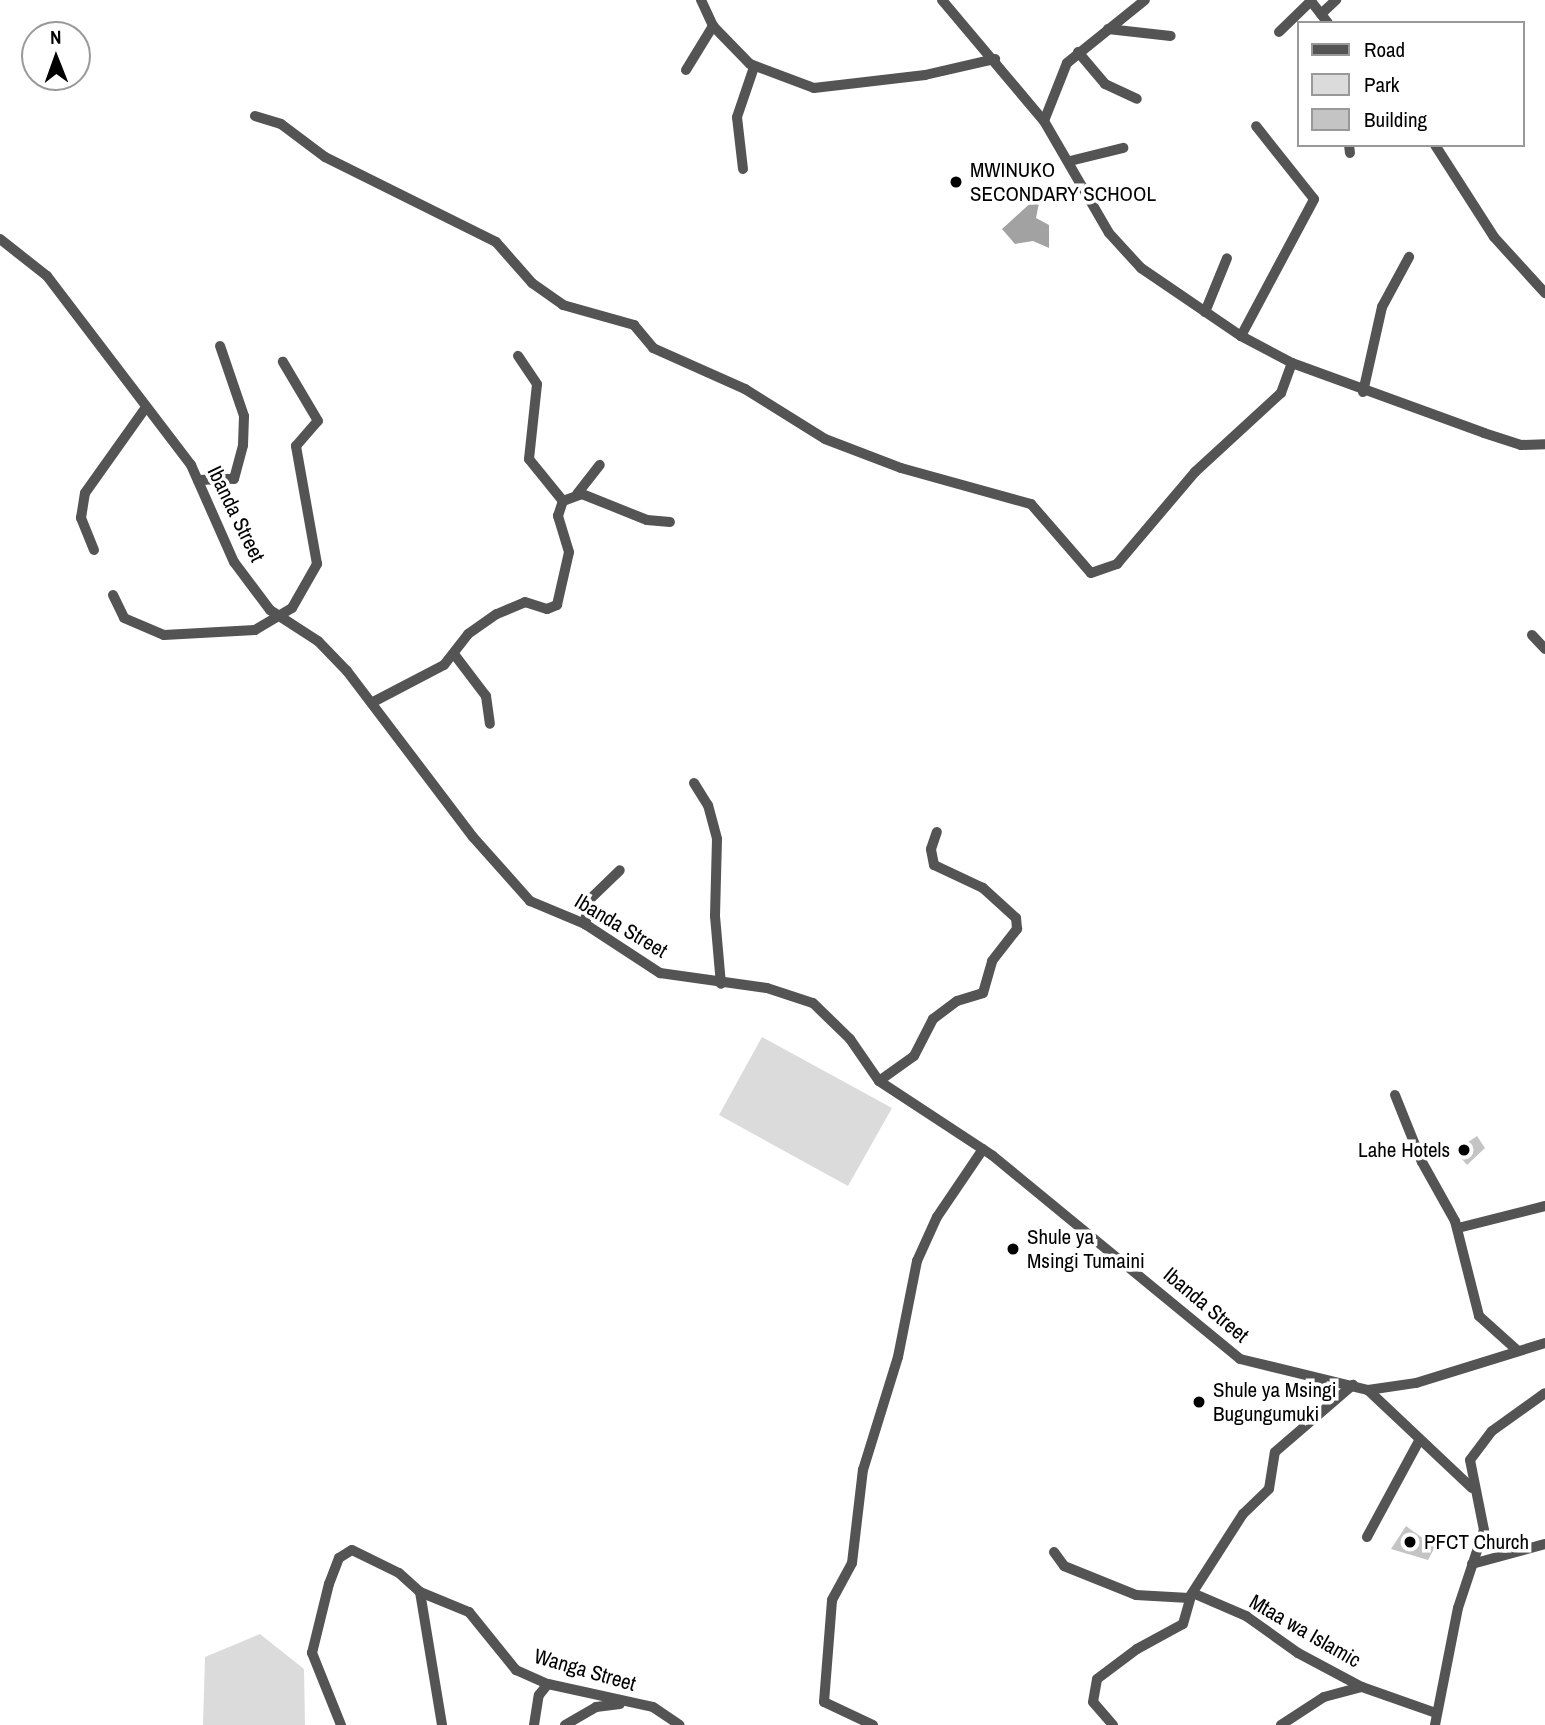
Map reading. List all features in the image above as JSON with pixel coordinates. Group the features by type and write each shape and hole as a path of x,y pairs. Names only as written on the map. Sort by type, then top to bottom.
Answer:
{"street":[{"path":"701,0 713,26 754,67 822,88 939,73 995,59"},
{"path":"942,0 995,59 1044,121 1125,255 1241,336 1292,363 1363,392 1521,445 1545,444"},
{"path":"1044,121 1058,77 1078,52 1145,0"},
{"path":"1279,32 1310,0 1324,18 1336,0"},
{"path":"686,70 713,26"},
{"path":"1108,29 1171,36"},
{"path":"1078,52 1105,84 1137,99"},
{"path":"743,169 737,117 754,67"},
{"path":"255,116 281,124 325,157 496,242 532,283 563,305 634,325 653,348 745,389 825,439 901,468 1031,504 1091,573 1117,564 1195,472 1281,393 1292,363"},
{"path":"1241,336 1314,199 1256,126"},
{"path":"1436,147 1494,237 1545,293"},
{"path":"1070,162 1123,148"},
{"name":"Ibanda Street","path":"0,239 47,276 198,480 234,562 281,618 318,641 375,701 473,837 525,897 586,925 660,973 780,991 813,1003 850,1040 879,1081 983,1149 1240,1359 1368,1390"},
{"path":"1363,392 1382,307 1409,257"},
{"path":"1205,312 1227,258"},
{"path":"198,480 234,479 243,445 244,416 219,346"},
{"path":"517,356 537,384 529,459 563,500"},
{"path":"113,595 124,618 164,635 227,635 281,618 317,564 296,458 300,440 318,421 283,362"},
{"path":"94,550 81,518 85,493 144,410"},
{"path":"375,701 437,668 454,654 477,626 506,610 525,602 556,606 569,552 558,516 563,500 577,494 600,465"},
{"path":"577,494 647,520 670,522"},
{"path":"1532,635 1545,649"},
{"path":"454,654 486,696 490,723"},
{"path":"437,668 463,665"},
{"path":"694,783 708,805 717,839 715,916 721,984"},
{"path":"879,1081 914,1056 933,1018 957,1001 983,993 992,961 1017,929 1016,918 983,888 934,865 931,849 937,832"},
{"path":"586,925 586,903 620,870"},
{"path":"1395,1095 1458,1228 1479,1316 1518,1351"},
{"path":"873,1725 824,1702 832,1600 852,1563 863,1470 898,1357 917,1261 937,1217 983,1149"},
{"path":"1458,1228 1545,1206"},
{"path":"1368,1390 1416,1383 1545,1343"},
{"path":"1113,1725 1093,1702 1097,1679 1136,1649 1183,1624 1193,1595 1242,1514 1269,1489 1275,1452 1353,1385"},
{"path":"1368,1390 1472,1489"},
{"path":"1435,1725 1472,1564 1484,1530 1472,1489 1475,1447 1545,1393"},
{"path":"1367,1537 1419,1439"},
{"path":"1472,1564 1545,1544"},
{"name":"Wanga Street","path":"341,1725 312,1653 329,1584 339,1558 352,1550 399,1573 420,1592 469,1612 510,1665 548,1684 653,1707 680,1725"},
{"path":"1054,1552 1064,1566 1136,1595 1167,1600 1193,1595"},
{"path":"420,1592 442,1725"},
{"name":"Mtaa wa Islamic","path":"1193,1595 1246,1616 1289,1648 1362,1687 1436,1713"},
{"path":"534,1725 539,1695 548,1684"},
{"path":"1281,1725 1324,1697 1362,1687"},
{"path":"571,1723 596,1707 628,1703"}],"green space":[{"path":"762,1037 892,1108 848,1186 719,1115"},
{"path":"260,1634 304,1669 305,1725 203,1725 205,1657"}],"shaded area":[{"path":"1034,200 1039,203 1036,218 1049,225 1049,248 1033,241 1015,244 1002,229"}],"building":[{"name":"Lahe Hotels","path":"1477,1136 1485,1148 1467,1165 1455,1151"},
{"name":"PFCT Church","path":"1406,1526 1435,1547 1428,1560 1391,1549"}],"place":[{"name":"MWINUKO SECONDARY SCHOOL","path":"956,182"},
{"name":"Lahe Hotels","path":"1464,1150"},
{"name":"Shule ya Msingi Tumaini","path":"1013,1249"},
{"name":"Shule ya Msingi Bugungumuki","path":"1199,1402"},
{"name":"PFCT Church","path":"1410,1542"}]}
